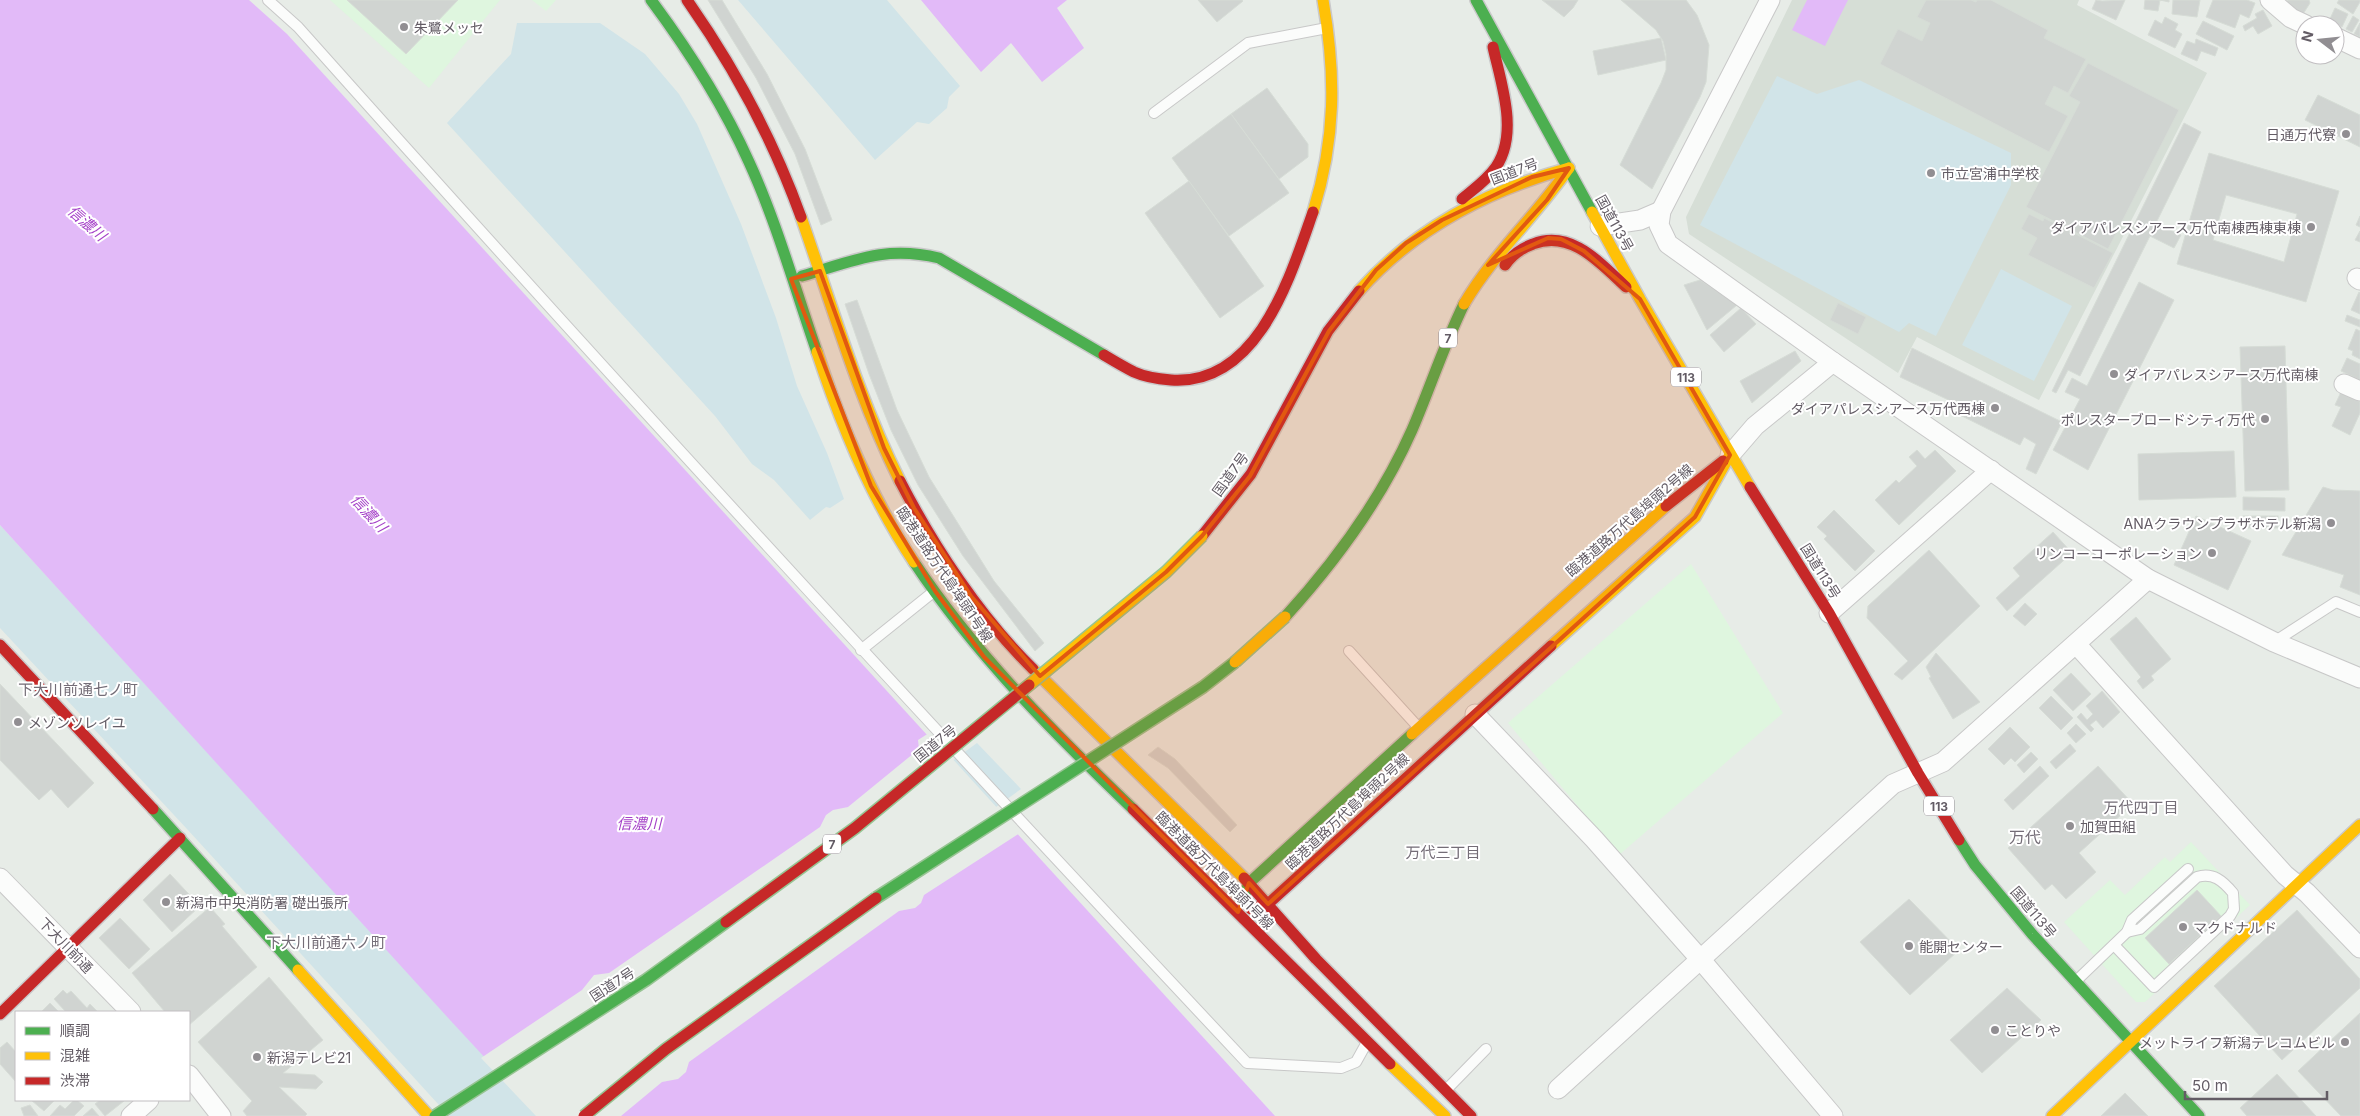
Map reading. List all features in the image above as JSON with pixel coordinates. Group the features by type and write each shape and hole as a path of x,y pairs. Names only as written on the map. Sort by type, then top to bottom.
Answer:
{"main road":[{"name":"臨港道路万代島埠頭1号線","path":"651,0 693,62 739,143 758,184 836,404 871,486 892,526 935,591 979,651 1050,728 1238,912 1367,1043 1445,1116"},
{"name":"臨港道路万代島埠頭1号線","path":"688,0 726,58 775,151 788,181 884,448 914,508 955,573 1014,650 1249,883 1316,959 1447,1089 1471,1116"},
{"path":"791,279 881,253 902,250 922,253 939,258 1135,373 1171,381 1202,377 1219,371 1238,358 1257,337 1276,303 1311,219 1331,136 1332,70 1323,0"},
{"name":"国道113号","path":"1476,0 1640,299 1712,420 1730,455 1829,613 1918,773 1976,864 2032,934 2199,1116"},
{"path":"1406,243 1489,175 1503,150 1506,117 1488,20"},
{"name":"国道7号","path":"435,1116 646,980 855,828 1166,572 1202,536 1250,476 1329,331 1351,299 1376,270 1406,243 1442,220 1494,193 1532,177 1569,168"},
{"name":"7","path":"584,1116 666,1049 896,884 1203,687 1242,656 1285,617 1322,576 1359,526 1390,474 1412,430 1449,335 1465,302 1502,249 1547,200 1569,168"},
{"path":"1500,273 1509,258 1523,248 1542,240 1561,238 1584,251 1640,299"},
{"path":"1465,302 1491,287"},
{"name":"臨港道路万代島埠頭2号線","path":"1238,912 1249,883 1680,493 1730,455"},
{"name":"臨港道路万代島埠頭2号線","path":"1238,912 1268,904 1474,714 1695,517 1730,455"},
{"path":"0,645 180,838 429,1116"},
{"path":"2052,1116 2130,1043 2174,984 2298,884 2360,825"},
{"path":"8,1013 69,948 180,838"}],"street":[{"path":"1770,0 1661,211 1659,225 1668,244 1833,362 2148,579 2274,642 2360,678"},
{"path":"2270,0 2295,20"},
{"path":"2345,42 2360,49"},
{"path":"1600,226 1640,220 1661,211"},
{"path":"1730,455 1755,426 1833,362"},
{"path":"1829,613 1991,470"},
{"path":"1558,1089 1893,784 1943,762 2148,579"},
{"path":"2076,644 2285,875 2298,884 2360,948"},
{"path":"1474,714 1594,839 1701,960 1833,1116"},
{"name":"下大川前通","path":"0,878 131,1011"},
{"path":"190,1076 222,1116"},
{"path":"131,1116 148,1101"}],"lane":[{"path":"268,0 304,34 860,650 1246,1063 1341,1068 1356,1062 1367,1043"},
{"path":"1154,113 1248,43 1328,28"},
{"path":"860,650 935,591"},
{"path":"2274,642 2336,602 2360,612"},
{"path":"1348,651 1419,728"},
{"path":"2075,982 2127,932 2132,920 2188,869"},
{"path":"2114,945 2154,987 2174,984 2230,916 2234,908 2233,893 2226,885 2211,876 2197,877 2140,929 2127,932"},
{"path":"1447,1089 1486,1049"}],"highlighted area":[{"path":"1569,168 1547,200 1488,265 1548,238 1561,239 1584,251 1640,299 1730,455 1695,517 1268,904 1249,883 1238,912 984,657 935,591 871,486 791,279 820,271 884,448 914,508 971,596 1040,676 1166,572 1202,536 1250,476 1329,331 1376,270 1406,243 1442,220 1532,177"}],"shaded area":[{"path":"330,0 500,0 429,88"},
{"path":"532,0 556,0 546,11"},
{"path":"738,0 887,0 960,86 949,97 947,108 929,124 917,122 875,160"},
{"name":"市立宮浦中学校","path":"1792,0 2079,0 2077,5 2207,73 2039,400 1917,337 1898,373 1689,234 1686,217"},
{"path":"517,23 600,23 645,54 679,94 697,124 741,224 776,318 797,386 827,453 844,499 830,508 826,507 810,520 774,480 752,464 715,416 447,123 511,54"},
{"path":"1777,76 1817,94 1859,80 2011,153 2011,185 1936,336 1909,323 1899,332 1700,225"},
{"path":"2001,269 2072,306 2034,381 1962,345"},
{"path":"0,525 509,1083 977,743 1021,789 565,1116 449,1116 187,829 0,628"},
{"path":"1691,564 1783,713 1619,855 1508,723"},
{"path":"2191,842 2250,905 2145,1002 2136,1002 2064,922 2110,880 2125,895 2165,857 2170,862"}],"water":[{"name":"信濃川","path":"0,0 249,0 287,34 1275,1116 539,1116 0,525"},
{"path":"921,0 1067,0 1057,8 1084,48 1042,82 1011,43 981,72"},
{"path":"1807,0 1848,0 1825,46 1792,30"}],"pier":[{"path":"929,733 1020,833 924,895 921,903 915,908 899,911 689,1062 686,1072 678,1079 662,1082 621,1116 536,1116 481,1058 582,990 594,975 609,973 820,827 826,815 833,810 848,807 919,749 918,740"}],"building":[{"name":"朱鷺メッセ","path":"347,0 458,0 406,54"},
{"path":"708,0 722,0 767,74 805,149 832,220 821,225 795,154 756,78"},
{"path":"1198,0 1242,0 1243,1 1217,22"},
{"path":"1542,0 1578,0 1564,17"},
{"path":"1621,0 1686,0 1697,15 1709,45 1706,82 1652,189 1620,165 1661,83 1666,70 1666,54 1663,41 1656,30"},
{"path":"1926,0 1971,0 1976,2 1977,0 1991,0 2048,30 2044,38 2086,59 2068,93 2054,86 2045,104 2068,116 2049,152 1880,64 1898,29 1922,41 1930,23 1917,17"},
{"path":"2096,0 2125,0 2116,20 2092,9"},
{"path":"2145,0 2160,0 2158,11 2144,9"},
{"path":"2173,0 2200,0 2197,17 2172,14"},
{"path":"2213,0 2247,0 2255,3 2249,18 2240,14 2235,28 2206,17"},
{"path":"2288,0 2309,0 2310,3 2303,14 2286,3"},
{"path":"2339,0 2360,0 2360,2 2353,14 2337,3"},
{"path":"2335,8 2348,14 2345,20 2345,15 2332,15"},
{"path":"2263,10 2272,26 2258,34 2253,26 2245,31 2243,26 2257,18 2255,14"},
{"path":"2353,16 2359,20 2352,32 2346,29"},
{"path":"2165,17 2178,24 2175,30 2182,34 2175,48 2148,35 2155,20 2162,24"},
{"path":"2203,21 2234,36 2227,50 2196,34"},
{"path":"2360,23 2360,37 2354,34"},
{"path":"1661,38 1666,60 1598,75 1593,51"},
{"path":"2196,39 2218,48 2215,56 2201,51 2197,61 2181,54 2187,41 2195,44"},
{"path":"2088,63 2179,110 2108,249 2026,207 2080,102 2069,96"},
{"path":"1267,88 1308,144 1308,157 1279,179 1231,114"},
{"name":"日通万代寮","path":"2318,95 2360,115 2360,147 2305,120"},
{"path":"1231,114 1289,193 1229,236 1172,158"},
{"path":"2184,123 2201,132 2156,223 2181,235 2174,248 2150,236 2080,376 2068,370 2056,393 2052,391"},
{"name":"ダイアパレスシアース万代南棟西棟東棟","path":"2209,153 2339,191 2306,302 2177,264","holes":["2226,195 2297,214 2284,262 2213,240"]},
{"path":"1189,181 1264,286 1220,318 1145,213"},
{"path":"2029,214 2043,221 2044,218 2113,253 2094,288 2028,255 2037,238 2021,229"},
{"path":"2360,216 2360,227 2356,225"},
{"path":"2360,231 2360,242 2355,240"},
{"path":"1700,280 1737,305 1707,330 1684,285"},
{"name":"ダイアパレスシアース万代南棟","path":"2139,282 2174,300 2088,470 2053,450 2080,399 2065,392 2072,378 2087,386"},
{"path":"2360,293 2360,314 2351,310"},
{"path":"857,300 897,410 929,477 994,581 1044,643 1035,651 963,556 918,485 891,430 845,304"},
{"path":"1838,303 1866,317 1858,334 1830,320"},
{"path":"1741,308 1756,324 1724,352 1710,335"},
{"path":"2347,315 2360,320 2360,327 2345,321"},
{"path":"2356,329 2360,331 2360,359 2352,355 2353,351 2348,349"},
{"name":"ポレスターブロードシティ万代","path":"2285,346 2289,490 2245,491 2240,347"},
{"name":"ダイアパレスシアース万代西棟","path":"1912,348 2062,422 2036,474 2026,469 2036,444 2024,437 2020,445 1954,412 1957,404 1900,377"},
{"path":"1795,351 1801,361 1752,403 1740,381"},
{"path":"2347,358 2360,364 2360,380 2341,371"},
{"path":"2341,392 2360,402 2360,413 2350,435 2332,426 2341,407 2335,405"},
{"path":"1917,450 1925,459 1935,450 1956,471 1899,525 1875,500 1896,480 1899,483 1917,466 1909,457"},
{"name":"ポレスターブロードシティ万代","path":"2234,451 2236,497 2139,500 2138,454"},
{"name":"ANAクラウンプラザホテル新潟","path":"2323,487 2333,490 2360,491 2360,595 2340,587 2344,575 2282,555"},
{"path":"2243,497 2285,498 2285,511 2243,510"},
{"path":"1834,510 1875,551 1855,571 1824,539 1827,536 1817,527"},
{"name":"リンコーコーポレーション","path":"2196,516 2251,541 2228,590 2174,565"},
{"path":"2243,516 2278,516 2278,528 2243,528"},
{"path":"2053,532 2072,553 2007,611 1996,598 2020,576 2013,568"},
{"path":"1929,550 1980,606 1902,680 1894,674 1908,661 1867,618 1868,606"},
{"path":"2025,603 2037,614 2025,626 2013,616"},
{"path":"2136,617 2171,659 2151,676 2154,680 2143,689 2137,681 2141,677 2110,639"},
{"path":"1936,653 1980,702 1953,719 1929,678 1931,677 1926,667"},
{"path":"2071,673 2091,694 2073,711 2053,690"},
{"name":"メゾンソレイユ","path":"0,684 94,783 68,808 51,789 39,800 0,760"},
{"path":"2102,691 2120,712 2103,728 2096,720 2090,725 2094,729 2091,732 2077,717 2081,713 2087,720 2093,714 2086,706"},
{"path":"2051,696 2073,718 2061,730 2039,708"},
{"path":"2076,724 2086,734 2076,743 2067,733"},
{"path":"2010,727 2030,747 2015,762 2011,758 2004,765 1988,749"},
{"path":"2070,744 2076,751 2056,769 2050,762"},
{"path":"1158,747 1175,759 1237,825 1230,832 1168,768 1148,755"},
{"path":"2031,752 2038,759 2024,773 2017,765"},
{"path":"2040,766 2049,776 2013,810 2004,800"},
{"name":"加賀田組","path":"2098,766 2133,804 2079,853 2096,872 2066,899 2052,884 2045,890 2008,848"},
{"path":"170,874 200,906 172,932 143,900"},
{"name":"マクドナルド","path":"2197,890 2221,916 2169,964 2145,938"},
{"name":"能開センター","path":"1909,899 1959,950 1910,995 1860,942"},
{"path":"210,907 225,924 222,926 257,967 190,1024 190,1011 164,1011 132,973"},
{"path":"2297,910 2360,979 2360,988 2282,1060 2214,986"},
{"path":"120,918 150,949 129,969 99,938"},
{"name":"新潟テレビ21","path":"269,977 323,1040 283,1073 315,1075 323,1082 316,1089 279,1087 307,1114 305,1116 247,1116 243,1111 252,1101 198,1042"},
{"name":"ことりや","path":"2007,988 2041,1020 1982,1073 1950,1040"},
{"path":"63,990 67,994 71,991 87,1008 90,1004 97,1011 65,1011 54,999"},
{"path":"50,1003 58,1011 42,1011"},
{"name":"メットライフ新潟テレコムビル","path":"2360,1013 2360,1116 2341,1116 2298,1071"},
{"path":"7,1042 15,1051 15,1081 0,1064 0,1048"},
{"path":"2277,1074 2316,1116 2247,1116 2240,1108"},
{"path":"2125,1093 2148,1116 2101,1116"},
{"path":"32,1101 54,1101 44,1111"},
{"path":"73,1101 78,1101 84,1106 74,1116 50,1116 60,1105 65,1109"},
{"path":"99,1101 124,1101 105,1116 95,1104"},
{"path":"30,1105 38,1116 24,1116 21,1108"},
{"path":"92,1108 99,1116 83,1116"}],"traffic: fast":[{"path":"651,0 704,78 739,140 768,209 817,352"},
{"path":"1476,0 1592,212"},
{"path":"802,276 869,256 902,253 939,258 1104,355"},
{"path":"1285,617 1339,552 1372,505 1386,481 1412,430 1464,304"},
{"path":"914,562 989,661 1045,722 1133,809"},
{"path":"876,898 1203,687 1235,662"},
{"path":"1243,899 1249,883 1412,734"},
{"path":"153,809 298,970"},
{"path":"1959,840 1975,865 2032,934 2199,1116"},
{"path":"435,1116 646,980 726,922"}],"traffic: slow":[{"path":"1313,212 1321,185 1330,132 1332,81 1323,0"},
{"path":"1359,291 1404,248 1455,214 1510,188 1569,168"},
{"path":"1464,304 1488,268 1569,168"},
{"path":"1592,212 1640,299 1750,487"},
{"path":"801,217 858,384 900,481"},
{"path":"817,352 836,407 858,460 898,538 914,562"},
{"path":"1551,646 1695,517 1730,455"},
{"path":"1412,734 1666,506"},
{"path":"1029,685 1166,572 1202,536"},
{"path":"1235,662 1285,617"},
{"path":"1033,669 1244,878"},
{"path":"2052,1116 2360,825"},
{"path":"298,970 429,1116"},
{"path":"1390,1064 1445,1116"}],"traffic: jam":[{"path":"687,0 721,51 751,104 778,160 801,217"},
{"path":"1462,199 1492,172 1503,154 1507,124 1506,108 1493,47"},
{"path":"1104,355 1138,374 1171,380 1201,377 1227,365 1248,347 1266,323 1293,267 1313,212"},
{"path":"1505,265 1514,255 1533,244 1560,241 1584,251 1626,287"},
{"path":"1202,536 1251,474 1328,331 1359,291"},
{"path":"1666,506 1723,461"},
{"path":"900,481 913,506 959,580 1013,649 1033,669"},
{"path":"1750,487 1829,613 1918,773 1959,840"},
{"path":"0,645 153,809"},
{"path":"1251,909 1268,904 1551,646"},
{"path":"726,922 855,828 1029,685"},
{"path":"1133,809 1390,1064"},
{"path":"0,1014 180,838"},
{"path":"1244,878 1316,959 1471,1116"},
{"path":"584,1116 666,1049 876,898"}],"place":[{"name":"朱鷺メッセ","path":"404,27"},
{"name":"日通万代寮","path":"2346,134"},
{"name":"市立宮浦中学校","path":"1931,173"},
{"name":"ダイアパレスシアース万代南棟西棟東棟","path":"2311,227"},
{"name":"ダイアパレスシアース万代南棟","path":"2114,374"},
{"name":"ダイアパレスシアース万代西棟","path":"1995,408"},
{"name":"ポレスターブロードシティ万代","path":"2265,419"},
{"name":"ANAクラウンプラザホテル新潟","path":"2331,523"},
{"name":"リンコーコーポレーション","path":"2212,553"},
{"name":"メゾンソレイユ","path":"18,722"},
{"name":"加賀田組","path":"2070,826"},
{"name":"新潟市中央消防署 礎出張所","path":"166,902"},
{"name":"マクドナルド","path":"2183,927"},
{"name":"能開センター","path":"1909,946"},
{"name":"ことりや","path":"1995,1030"},
{"name":"メットライフ新潟テレコムビル","path":"2345,1042"},
{"name":"新潟テレビ21","path":"257,1057"}],"district":[{"name":"下大川前通七ノ町","path":"78,689"},
{"name":"万代四丁目","path":"2141,807"},
{"name":"万代","path":"2025,837"},
{"name":"万代三丁目","path":"1443,852"},
{"name":"下大川前通六ノ町","path":"326,942"}]}
